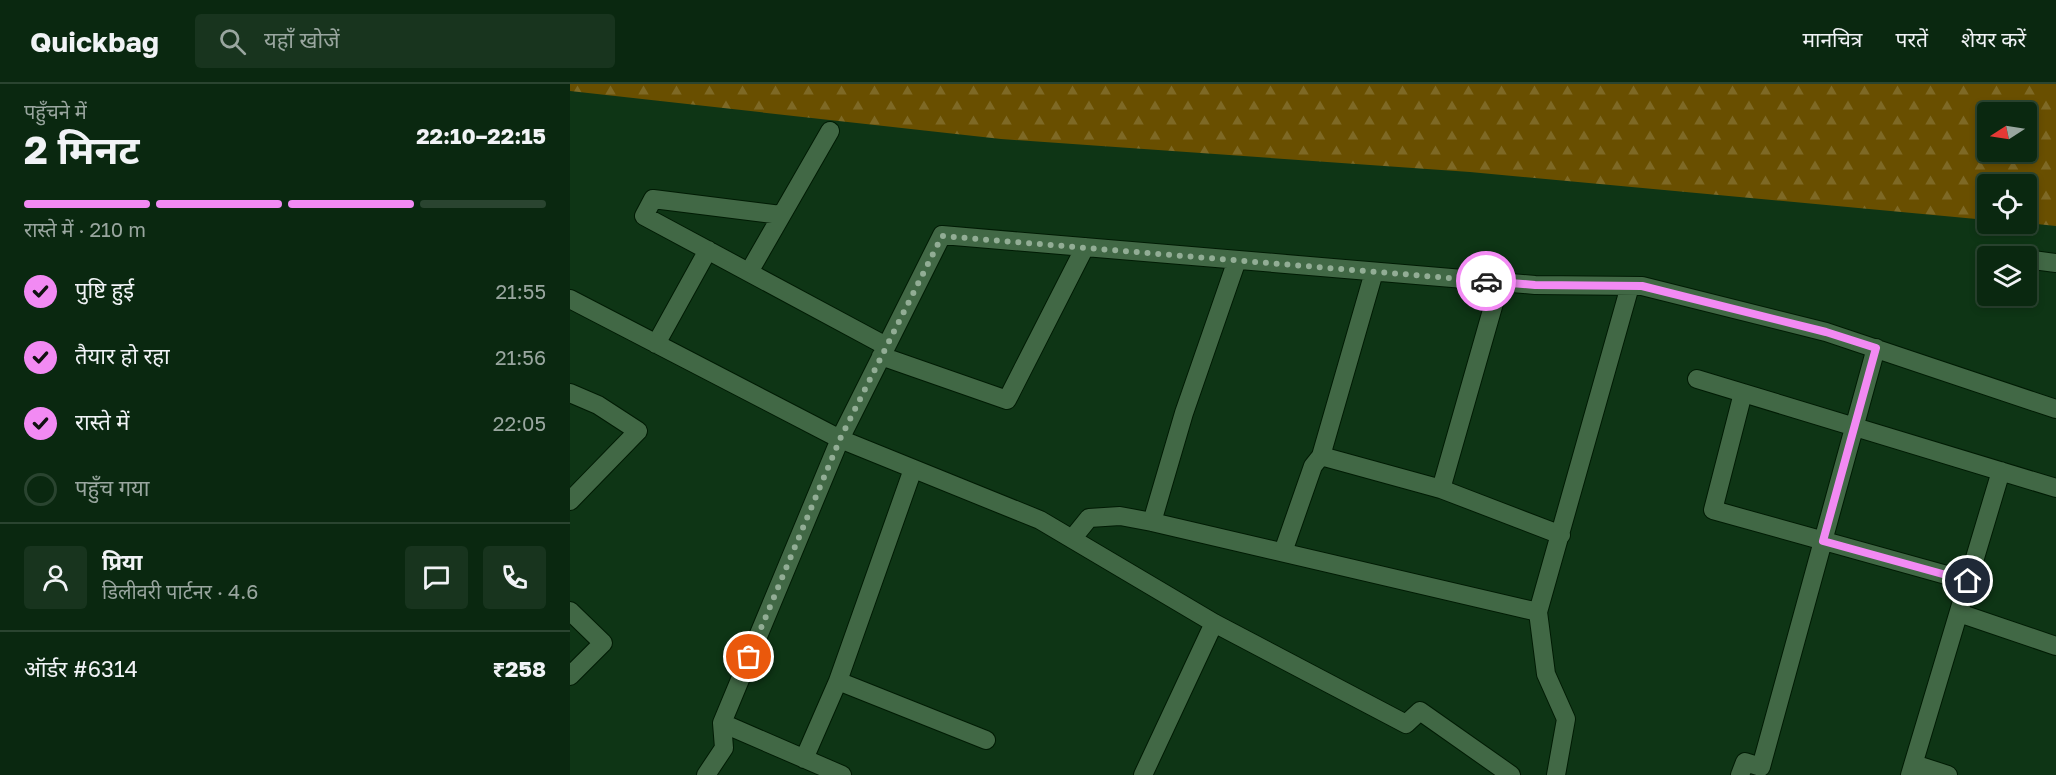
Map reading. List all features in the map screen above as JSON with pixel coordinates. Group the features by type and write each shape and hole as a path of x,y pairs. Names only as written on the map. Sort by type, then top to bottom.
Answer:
{"street":[{"path":"749,272 830,131"},
{"path":"781,215 653,199 644,216 749,272 884,351 1007,400 1085,247"},
{"path":"706,775 724,748 722,723 840,439 942,236 1535,285 1642,286 1826,332 2056,409"},
{"path":"656,344 708,250"},
{"path":"1152,522 1184,413 1237,260"},
{"path":"2037,260 2056,262"},
{"path":"1283,552 1313,466 1321,456 1374,272"},
{"path":"1441,489 1500,282"},
{"path":"1556,775 1566,719 1546,674 1538,612 1630,286"},
{"path":"570,299 840,439 1040,520 1214,623 1406,724 1420,711 1511,775"},
{"path":"1740,775 1745,762 1761,767 1876,348"},
{"path":"1697,379 2056,488"},
{"path":"570,393 598,405 638,431 570,501"},
{"path":"1743,393 1713,510 1968,581"},
{"path":"1321,456 1441,489 1561,535"},
{"path":"804,759 838,681 913,469"},
{"path":"1948,775 1912,770 2001,471"},
{"path":"1072,539 1089,518 1120,516 1538,612"},
{"path":"570,611 603,643 570,676"},
{"path":"1959,613 2056,646"},
{"path":"1143,775 1214,623"},
{"path":"838,681 986,740"},
{"path":"722,723 842,775"}],"green space":[{"path":"570,84 2056,84 2056,226 2037,224 2037,174 1977,174 1977,219 1470,172 1001,139 570,91"}],"way so far":[{"path":"749,657 840,439 942,236 1486,281"}],"route":[{"path":"1486,281 1535,285 1642,286 1826,332 1876,348 1823,541 1968,581"}]}
